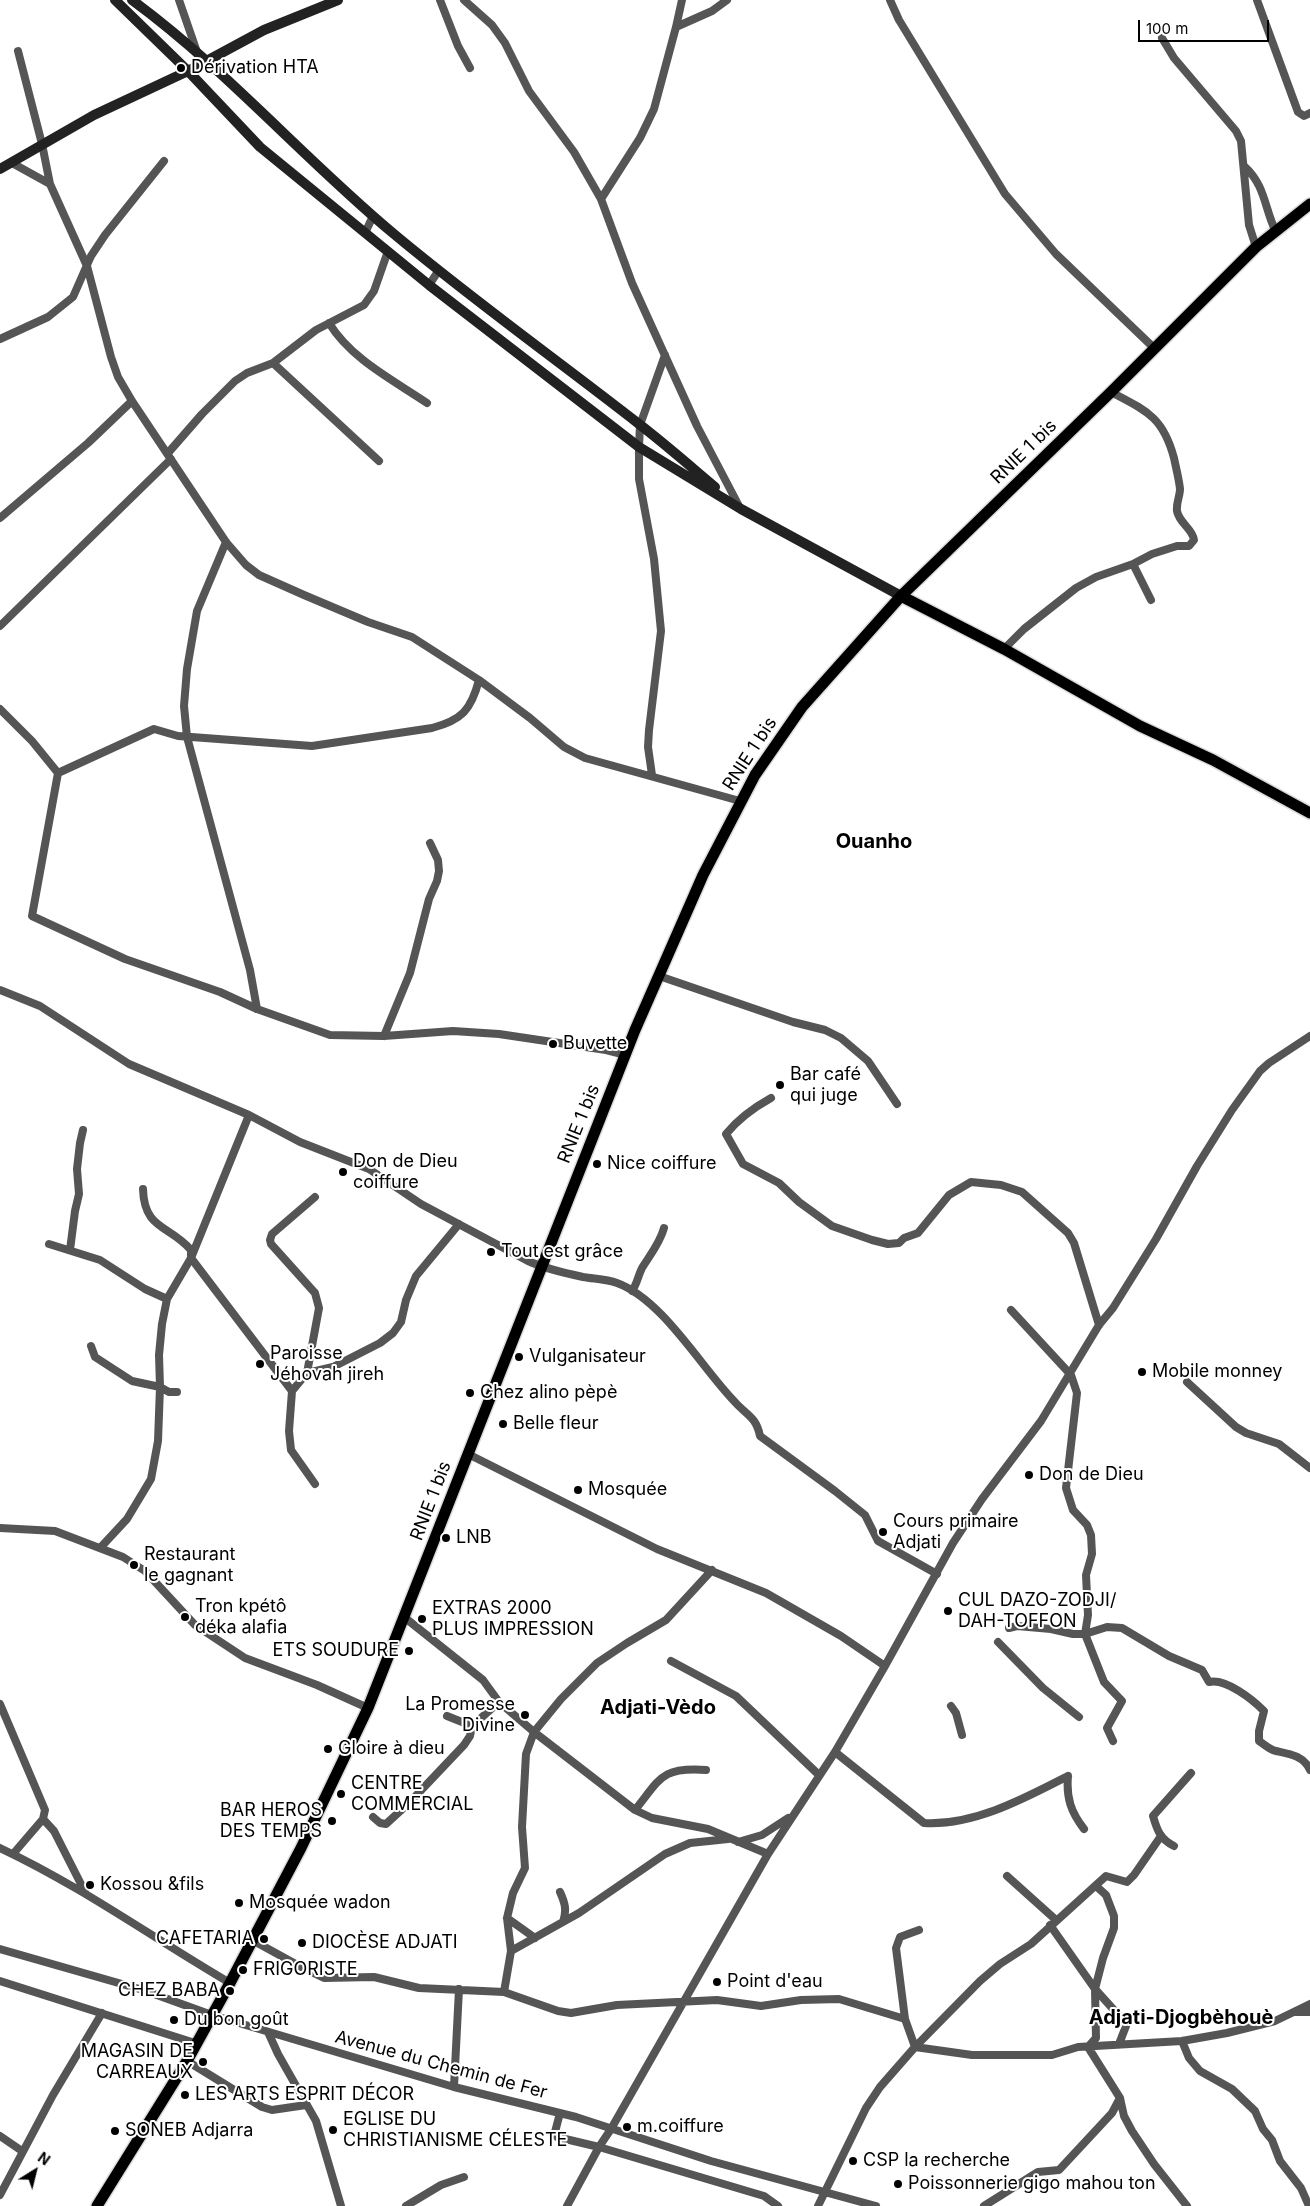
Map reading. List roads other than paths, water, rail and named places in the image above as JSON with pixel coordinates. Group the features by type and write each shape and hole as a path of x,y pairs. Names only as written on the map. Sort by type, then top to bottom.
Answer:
{"main road":[{"path":"115,0 188,71 260,147 429,285 639,447 741,509 901,596 1004,649 1140,726 1213,760 1310,813"},
{"path":"132,0 197,52 373,216 438,270 640,425 741,509"},
{"path":"0,169 94,115 188,71 264,30 338,0"},
{"name":"RNIE 1 bis","path":"97,2206 187,2061 195,2043 230,1983 306,1839 368,1708 626,1055 702,875 740,801 772,749 802,707 901,596 1111,392 1256,247 1310,204"}],"street":[{"path":"179,0 197,52"},
{"path":"440,0 458,46 470,68"},
{"path":"464,0 492,26 505,43 529,91 574,152 600,199 632,283 697,426 741,509"},
{"path":"600,199 640,138 654,109 682,0"},
{"path":"676,27 712,11 727,0"},
{"path":"890,0 898,20 1005,194 1056,254 1154,348"},
{"path":"1257,0 1298,112 1304,116 1310,113"},
{"path":"1162,38 1174,58 1236,131 1241,141 1249,225 1256,247"},
{"path":"18,52 42,144 50,184 87,266 118,377 226,542 246,565 259,574 368,622 412,636 479,680 530,718 564,747 585,758 652,775 740,801"},
{"path":"0,339 48,317 73,297 91,256 105,235 164,161"},
{"path":"12,163 50,184"},
{"path":"1244,166 1254,175 1262,189 1268,215 1275,230"},
{"path":"366,233 373,216"},
{"path":"0,626 170,456 229,386 247,373 273,363 316,330 350,313 369,300 374,292 388,251"},
{"path":"429,285 438,270"},
{"path":"329,323 335,333 357,355 427,403"},
{"path":"652,775 648,748 649,730 661,631 654,559 639,479 639,447 640,425 655,378 665,355"},
{"path":"273,363 379,461"},
{"path":"1004,649 1024,629 1076,588 1096,577 1133,564 1152,554 1177,546 1189,546 1194,538 1176,510 1180,487 1165,433 1159,423 1149,413 1111,392"},
{"path":"0,518 132,401"},
{"path":"226,542 197,611 187,669 185,696 187,737 250,970 257,1010"},
{"path":"1133,564 1151,600"},
{"path":"58,773 154,729 187,737 312,746 432,728 449,724 463,714 473,700 479,680"},
{"path":"0,709 32,741 58,773 32,916 125,959 220,992 257,1010 330,1034 384,1036 454,1031 490,1033 606,1050 626,1055"},
{"path":"384,1036 410,973 429,899 437,882 438,860 430,843"},
{"path":"659,976 793,1022 826,1030 841,1038 868,1061 897,1104"},
{"path":"0,990 40,1006 129,1064 249,1115 300,1142 370,1169 420,1204 541,1267 617,1283 632,1291 669,1323 734,1402 752,1417 757,1425 760,1436 834,1490 864,1515 878,1541 937,1574"},
{"path":"567,2206 768,1854 834,1752 885,1666 953,1542 977,1506 1042,1421 1099,1325 1114,1308 1156,1239 1202,1158 1260,1071 1310,1036"},
{"path":"771,1098 739,1119 726,1134 743,1164 779,1183 819,1218 832,1226 872,1240 888,1244 899,1243 904,1238 918,1233 949,1195 971,1182 1001,1185 1022,1192 1068,1234 1074,1243 1099,1325"},
{"path":"101,1547 127,1519 151,1479 158,1441 159,1354 167,1299 191,1258 249,1115"},
{"path":"70,1250 79,1194 77,1169 83,1130"},
{"path":"143,1189 144,1206 148,1213 154,1221 188,1245 191,1250 191,1258 292,1391"},
{"path":"315,1198 272,1234 270,1240 271,1244 316,1293 319,1308 307,1373 292,1391 289,1431 291,1450 315,1484"},
{"path":"307,1373 333,1367 388,1338 401,1322 406,1300 416,1276 459,1224"},
{"path":"632,1291 636,1286 640,1271 661,1240 664,1228"},
{"path":"49,1244 100,1260 145,1289 167,1299"},
{"path":"1011,1310 1071,1375 1077,1394 1066,1488 1073,1510 1087,1525 1091,1535 1092,1554 1086,1575 1088,1615 1085,1634 1104,1682 1122,1701 1107,1728 1113,1741"},
{"path":"91,1346 95,1357 132,1381 160,1387 169,1392 178,1392"},
{"path":"1188,1382 1236,1427 1246,1433 1279,1444 1310,1468"},
{"path":"468,1454 657,1549 766,1593 841,1636 885,1666"},
{"path":"0,1528 55,1531 123,1557 145,1571 195,1625 245,1658 317,1684 368,1708"},
{"path":"504,1992 511,1951 507,1918 513,1893 524,1868 522,1827 526,1754 534,1732 561,1699 597,1663 666,1620 712,1570"},
{"path":"404,1617 483,1680 499,1702 534,1732 635,1810 652,1818 708,1829 768,1854"},
{"path":"1009,1628 1017,1626 1051,1629 1074,1634 1085,1634 1107,1627 1122,1628 1169,1656 1202,1670 1210,1682 1216,1680 1242,1692 1264,1711 1259,1731 1259,1740 1275,1751 1296,1756 1307,1764 1310,1770"},
{"path":"998,1642 1043,1688 1079,1717"},
{"path":"671,1661 736,1696 819,1775"},
{"path":"372,1817 380,1823 386,1824 410,1802 464,1745 470,1736 472,1726 499,1702"},
{"path":"0,1704 18,1742 30,1778 45,1810 43,1819 13,1854"},
{"path":"951,1706 956,1713 962,1735"},
{"path":"447,1716 472,1726"},
{"path":"834,1752 924,1823 943,1824 969,1818 1044,1790 1068,1776 1068,1800 1072,1811 1084,1828"},
{"path":"635,1810 654,1783 672,1771 706,1770"},
{"path":"1174,1846 1163,1840 1153,1816 1191,1772"},
{"path":"511,1951 579,1913 666,1854 690,1843 734,1840 762,1834 782,1823 798,1807"},
{"path":"43,1819 54,1831 75,1875 86,1893"},
{"path":"818,2206 827,2192 848,2142 866,2108 880,2087 915,2047 980,1981 1000,1964 1030,1944 1106,1876 1127,1882 1161,1836"},
{"path":"0,1848 86,1893 230,1983"},
{"path":"1007,1876 1053,1922 1095,1989 1123,2020 1126,2026 1119,2044"},
{"path":"1088,2047 1096,2038 1095,1989 1103,1958 1114,1928 1114,1916 1106,1895 1096,1886"},
{"path":"560,1892 565,1903 566,1912 563,1922"},
{"path":"507,1918 535,1938"},
{"path":"915,2047 905,2019 896,1948 900,1937 919,1930"},
{"path":"252,1940 324,1978 374,1977 419,1988 504,1992 558,2011 571,2013 617,2006 717,2000 761,2006 801,2000 838,1999 905,2019"},
{"name":"Avenue du Chemin de Fer","path":"0,1949 142,1990 212,2015 454,2087 560,2113 711,2161 876,2206"},
{"path":"0,1981 195,2043"},
{"path":"454,2087 459,1989"},
{"path":"915,2047 972,2055 1052,2056 1078,2047 1182,2042 1275,2021 1310,2004"},
{"path":"1294,2012 1310,2012"},
{"path":"0,2195 72,2060 102,2013"},
{"path":"268,2032 316,2121 341,2206"},
{"path":"1182,2042 1189,2058 1200,2071 1232,2089 1255,2111 1263,2129 1272,2140 1280,2161 1301,2188 1309,2206"},
{"path":"1088,2047 1120,2098 1124,2116 1132,2131 1154,2164 1188,2206"},
{"path":"187,2061 262,2107 272,2110 306,2105"},
{"path":"984,2206 1038,2172 1058,2170 1112,2113 1120,2098"},
{"path":"560,2113 555,2132 557,2137 599,2147 764,2196 778,2206"},
{"path":"0,2136 22,2151"},
{"path":"406,2206 441,2185 464,2177"}],"place":[{"name":"Dérivation HTA","path":"181,68"},
{"name":"Buvette","path":"553,1044"},
{"name":"Bar café qui juge","path":"780,1085"},
{"name":"Nice coiffure","path":"597,1164"},
{"name":"Don de Dieu coiffure","path":"343,1172"},
{"name":"Tout est grâce","path":"491,1252"},
{"name":"Vulganisateur","path":"519,1357"},
{"name":"Paroisse Jéhovah jireh","path":"260,1364"},
{"name":"Mobile monney","path":"1142,1372"},
{"name":"Chez alino pèpè","path":"470,1393"},
{"name":"Belle fleur","path":"503,1424"},
{"name":"Don de Dieu","path":"1029,1475"},
{"name":"Mosquée","path":"578,1490"},
{"name":"Cours primaire Adjati","path":"883,1532"},
{"name":"LNB","path":"446,1538"},
{"name":"Restaurant le gagnant","path":"134,1565"},
{"name":"CUL DAZO-ZODJI/ DAH-TOFFON","path":"948,1611"},
{"name":"Tron kpétô déka alafia","path":"185,1617"},
{"name":"EXTRAS 2000 PLUS IMPRESSION","path":"422,1619"},
{"name":"ETS SOUDURE","path":"409,1651"},
{"name":"La Promesse Divine","path":"525,1715"},
{"name":"Gloire à dieu","path":"328,1749"},
{"name":"CENTRE COMMERCIAL","path":"341,1794"},
{"name":"BAR HEROS DES TEMPS","path":"332,1821"},
{"name":"Kossou &fils","path":"90,1885"},
{"name":"Mosquée wadon","path":"239,1903"},
{"name":"CAFETARIA","path":"264,1939"},
{"name":"DIOCÈSE ADJATI","path":"302,1943"},
{"name":"FRIGORISTE","path":"243,1970"},
{"name":"Point d'eau","path":"717,1982"},
{"name":"CHEZ BABA","path":"230,1991"},
{"name":"Du bon goût","path":"174,2020"},
{"name":"MAGASIN DE CARREAUX","path":"203,2062"},
{"name":"LES ARTS ESPRIT DÉCOR","path":"185,2095"},
{"name":"m.coiffure","path":"627,2127"},
{"name":"EGLISE DU CHRISTIANISME CÉLESTE","path":"333,2130"},
{"name":"SONEB Adjarra","path":"115,2131"},
{"name":"CSP la recherche","path":"853,2161"},
{"name":"Poissonnerie gigo mahou ton","path":"898,2184"}],"district":[{"name":"Ouanho","path":"874,842"},
{"name":"Adjati-Vèdo","path":"658,1708"},
{"name":"Adjati-Djogbèhouè","path":"1181,2018"}]}
